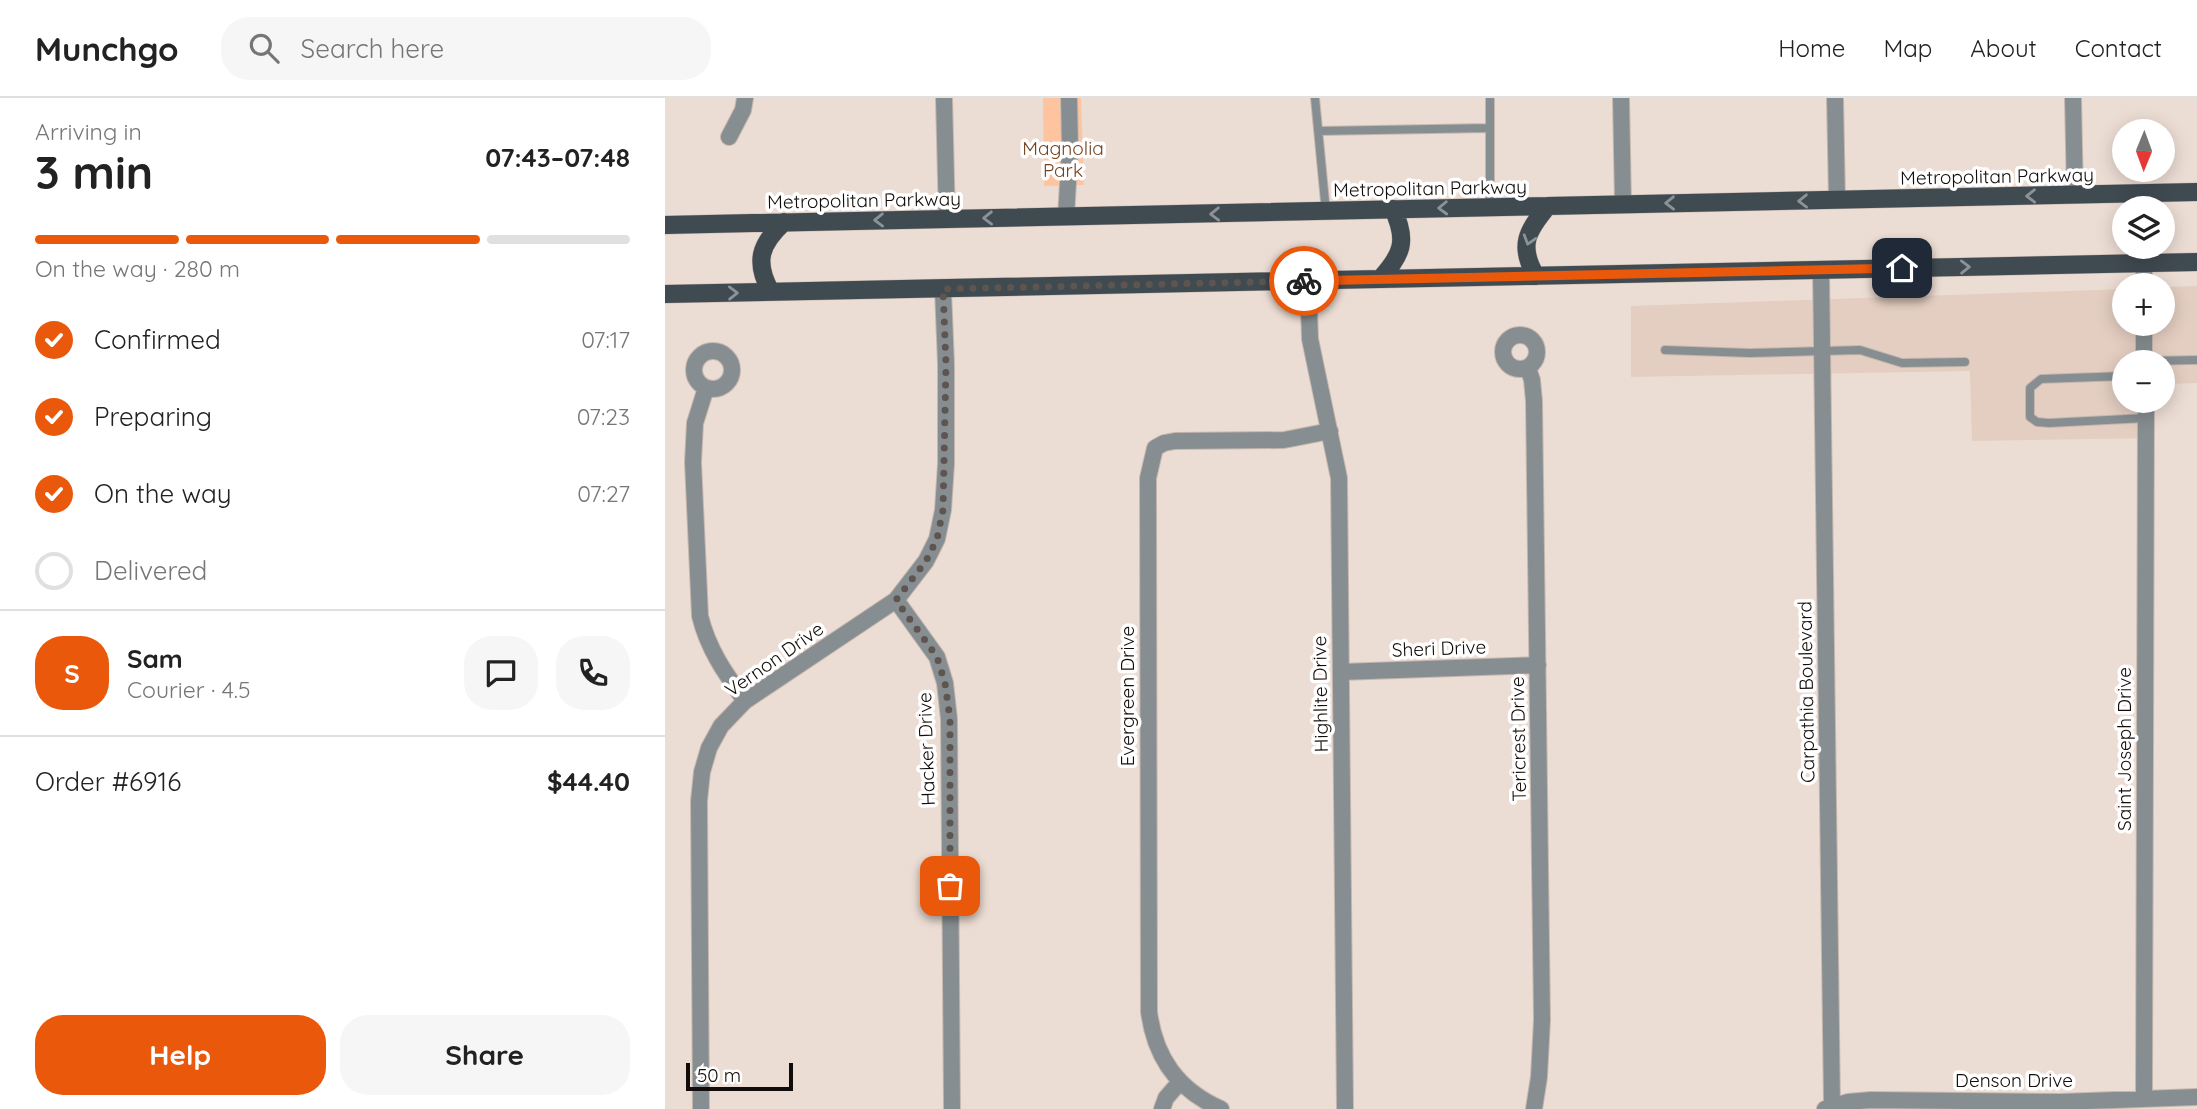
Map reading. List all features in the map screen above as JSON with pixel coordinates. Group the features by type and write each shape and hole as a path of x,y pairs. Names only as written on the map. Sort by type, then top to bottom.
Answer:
{"main road":[{"name":"Metropolitan Parkway","path":"665,225 2197,192"},
{"path":"1536,276 1528,263 1526,242 1536,220 1548,206"},
{"path":"1380,279 1391,267 1402,246 1400,223 1393,209"},
{"path":"771,292 761,269 761,257 771,234 784,222"},
{"path":"665,294 2197,262"}],"street":[{"path":"729,136 740,118 745,98"},
{"path":"944,98 947,219"},
{"path":"1066,217 1070,148 1069,98"},
{"path":"1621,98 1623,204"},
{"path":"1835,98 1837,200"},
{"path":"2073,98 2075,195"},
{"path":"2144,263 2144,273"},
{"name":"Carpathia Boulevard","path":"1821,270 1829,1108"},
{"name":"Highlite Drive","path":"1308,281 1310,339 1339,478 1345,1109"},
{"path":"896,600 926,561 937,539 943,510 946,364 943,289"},
{"name":"Tericrest Drive","path":"1528,368 1534,401 1542,1020 1539,1077 1534,1109"},
{"path":"706,388 695,423 693,462 700,615 713,655 745,701"},
{"name":"Saint Joseph Drive","path":"2144,1098 2146,413"},
{"name":"Evergreen Drive","path":"1179,1083 1162,1059 1153,1036 1149,1012 1147,496 1151,461 1156,448 1175,441 1284,440 1330,431"},
{"name":"Vernon Drive","path":"701,1109 698,843 702,772 709,748 721,726 745,701 896,600"},
{"name":"Hacker Drive","path":"896,600 937,657 945,683 950,719 952,1109"},
{"name":"Sheri Drive","path":"1341,672 1538,665"},
{"path":"1162,1109 1166,1098 1179,1083 1200,1099 1221,1109"},
{"name":"Denson Drive","path":"1829,1108 1871,1100 2060,1105 2197,1097"}],"lane":[{"path":"1315,98 1326,212"},
{"path":"1490,98 1490,207"},
{"path":"1318,131 1489,128"},
{"path":"1665,350 1750,353 1860,350 1902,363 1965,362"},
{"path":"2175,361 2197,360"},
{"path":"2112,376 2041,379 2030,388 2030,417 2037,422 2049,423 2146,418"}],"shaded area":[{"path":"2197,286 2197,383 2175,384 2175,350 2112,350 2112,413 2154,413 2154,438 1972,441 1970,371 1631,377 1631,306 2112,289 2112,336 2175,336 2175,287"}],"green space":[{"name":"Magnolia Park","path":"1043,98 1081,98 1084,185 1044,186"}],"way so far":[{"path":"950,886 950,719 945,683 937,657 896,600 926,561 937,539 943,510 946,464 943,289 1304,281"}],"route":[{"path":"1304,281 1902,268"}]}
